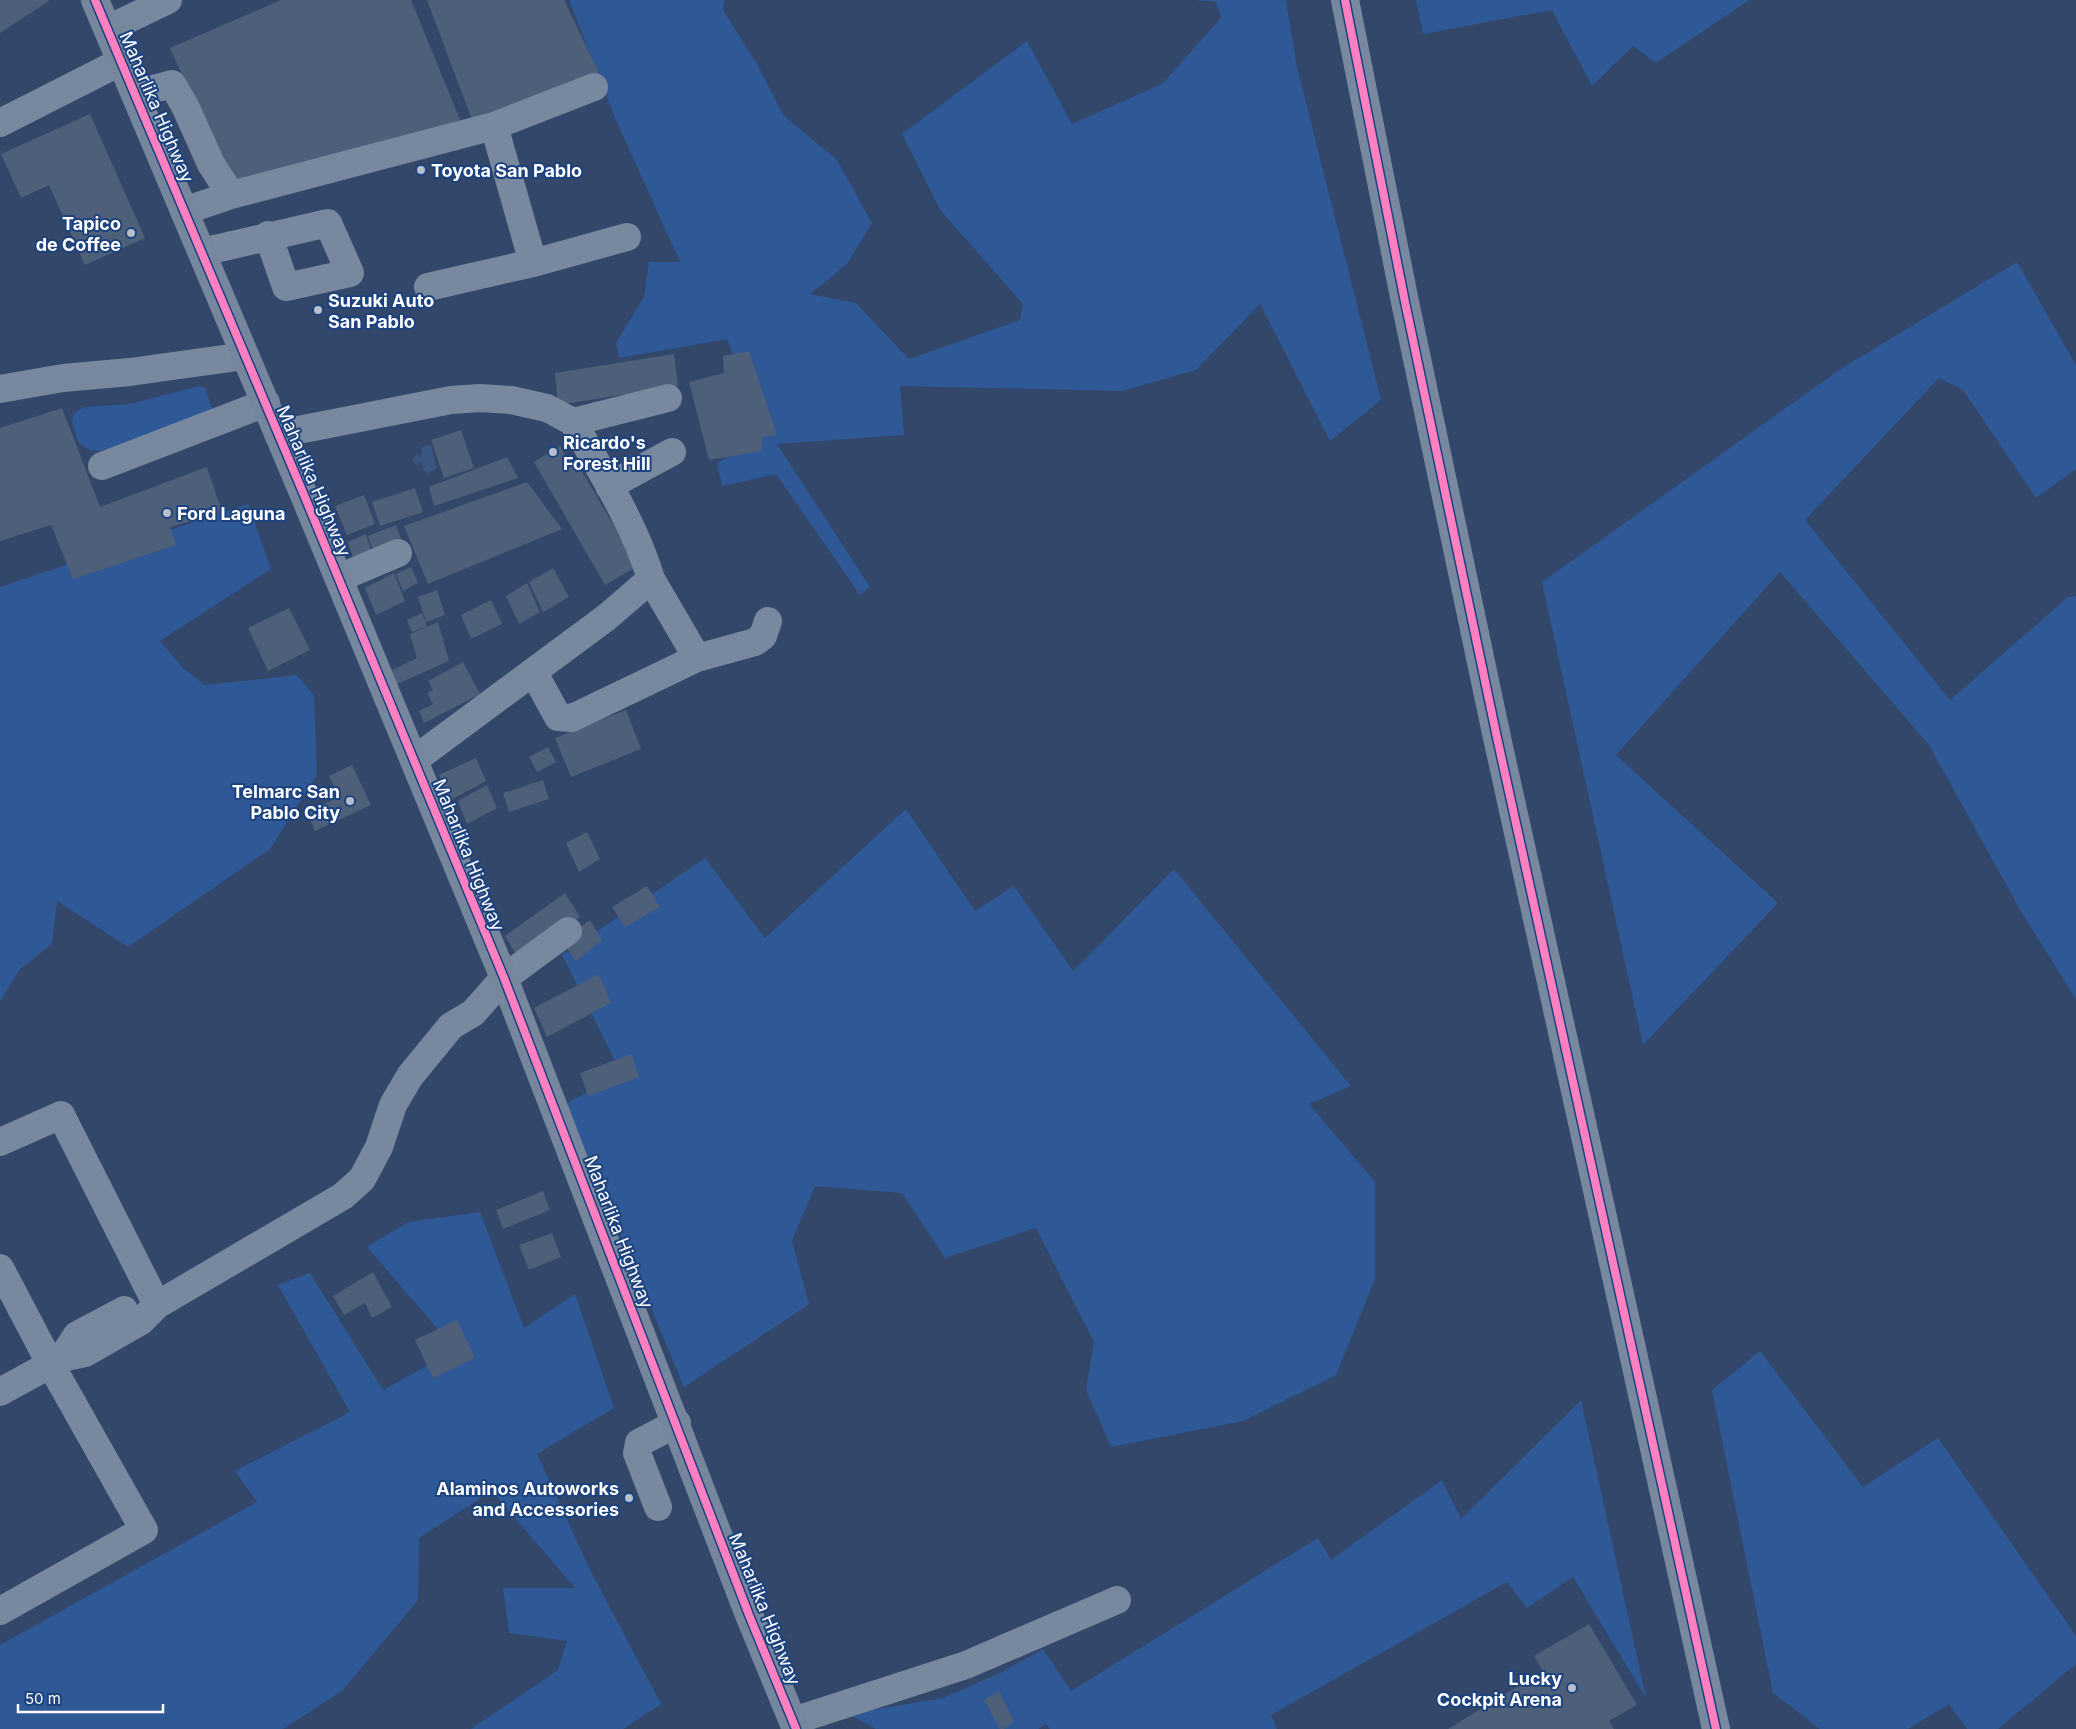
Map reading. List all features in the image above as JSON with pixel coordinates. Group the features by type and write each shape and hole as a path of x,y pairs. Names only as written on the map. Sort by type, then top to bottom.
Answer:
{"main road":[{"name":"Maharlika Highway","path":"95,0 266,403 504,978 677,1423 746,1608 795,1725"}],"street":[{"path":"108,29 168,0"},
{"path":"1344,0 1405,302 1494,723 1716,1729"},
{"path":"0,123 122,61"},
{"path":"135,94 172,84 185,106 211,164 231,195"},
{"path":"184,211 231,195 494,126 594,87"},
{"path":"494,126 533,263"},
{"path":"202,252 268,235"},
{"path":"428,287 533,263 627,237"},
{"path":"0,389 64,378 130,372 245,356"},
{"path":"278,434 451,400 480,398 511,400 547,408 573,422 609,486 646,563 651,579 697,658"},
{"path":"573,422 668,398"},
{"path":"102,466 266,403"},
{"path":"609,486 672,452"},
{"path":"339,578 398,553"},
{"path":"414,760 607,617 651,579"},
{"path":"534,672 558,717 564,719 572,718 697,658 755,642 762,636 768,621"},
{"path":"0,1392 56,1362 85,1353 141,1322 157,1305 343,1196 362,1179 378,1147 393,1105 410,1076 451,1026 473,1013 504,978 568,931"},
{"path":"0,1142 61,1115 157,1305"},
{"path":"0,1268 56,1362 144,1530 0,1611"},
{"path":"658,1507 637,1453 639,1443 677,1423"},
{"path":"795,1725 966,1665 1117,1600"}],"shaded area":[{"path":"569,0 724,0 723,10 757,64 783,115 837,160 872,223 847,264 810,294 856,303 909,359 1020,320 1023,304 941,211 902,134 1027,41 1072,124 1162,84 1221,18 1216,2 1194,0 1286,0 1297,67 1381,400 1330,441 1260,304 1196,370 1122,391 900,386 904,435 777,444 870,587 860,595 776,474 722,486 717,463 746,447 762,432 727,339 619,358 616,343 644,297 649,262 680,262 615,118"},
{"path":"1416,0 1749,0 1656,63 1633,46 1592,86 1552,10 1423,34"},
{"path":"2017,262 2076,365 2076,469 2036,498 1963,390 1939,378 1805,520 1950,700 2068,597 2076,596 2076,999 2022,913 1929,745 1780,572 1616,755 1778,903 1643,1045 1542,582 1839,370"},
{"path":"199,386 205,388 212,409 200,422 100,451 89,450 79,443 72,423 74,413 85,407 130,404"},
{"path":"429,445 432,447 436,469 428,473 423,470 422,462 419,463 419,466 413,462 413,458 417,453 418,457 421,456 422,447"},
{"path":"248,504 271,569 160,641 183,668 205,685 297,675 314,696 317,775 270,849 128,947 57,901 52,944 20,969 0,1002 0,587"},
{"path":"906,809 975,911 1014,886 1073,971 1174,869 1351,1086 1309,1104 1375,1182 1375,1279 1336,1375 1243,1421 1111,1447 1086,1390 1094,1342 1036,1228 945,1258 902,1193 815,1186 792,1241 809,1304 684,1387 566,1104 621,1073 562,955 705,858 765,938"},
{"path":"480,1212 524,1328 575,1294 614,1408 537,1454 590,1570 661,1704 623,1729 471,1729 558,1670 567,1641 509,1633 503,1588 575,1588 492,1491 419,1538 418,1600 342,1691 283,1729 0,1729 0,1645 257,1502 235,1471 350,1412 278,1285 310,1273 383,1390 456,1350 367,1247 408,1222"},
{"path":"1760,1351 1863,1487 1938,1438 2076,1636 2076,1664 1998,1729 1967,1729 1949,1704 1908,1729 1820,1729 1773,1693 1712,1390"},
{"path":"1581,1400 1646,1698 1573,1577 1527,1608 1507,1582 1271,1715 1277,1729 1050,1729 1046,1724 1038,1729 876,1729 848,1714 943,1698 1002,1672 1043,1649 1071,1691 1318,1538 1331,1560 1442,1480 1461,1519"}],"building":[{"path":"0,0 48,0 49,1 0,33"},
{"path":"281,0 411,0 463,127 231,184 170,48"},
{"path":"427,0 564,0 599,73 475,128"},
{"path":"90,114 145,238 85,265 49,185 21,198 1,154"},
{"path":"749,351 777,435 762,437 762,451 709,460 689,382 724,373 723,356"},
{"path":"674,354 678,386 558,405 555,373"},
{"path":"62,408 100,507 207,467 222,512 170,527 176,545 73,579 51,525 0,541 0,428"},
{"path":"461,430 474,468 444,478 431,440"},
{"path":"560,446 576,473 581,470 638,566 605,585 534,462"},
{"path":"507,457 518,478 434,506 429,487"},
{"path":"527,482 562,529 428,584 404,526"},
{"path":"415,488 423,512 380,526 372,502"},
{"path":"364,495 375,524 347,535 335,506"},
{"path":"396,525 403,544 375,556 368,536"},
{"path":"366,534 373,556 355,564 348,542"},
{"path":"411,567 418,583 403,591 396,574"},
{"path":"553,568 569,597 543,612 529,582"},
{"path":"394,573 405,601 376,615 365,588"},
{"path":"527,583 540,612 519,624 506,596"},
{"path":"437,590 445,615 426,622 418,597"},
{"path":"491,600 502,624 471,639 461,615"},
{"path":"289,608 310,650 268,671 248,628"},
{"path":"422,613 427,626 412,632 407,620"},
{"path":"438,622 449,661 397,684 392,670 417,658 410,634"},
{"path":"463,662 480,694 424,723 419,711 433,704 427,693 433,690 428,681"},
{"path":"626,710 641,749 571,777 555,738"},
{"path":"548,747 556,762 537,772 529,757"},
{"path":"476,758 486,781 449,801 439,775"},
{"name":"Telmarc San Pablo City","path":"352,765 371,805 315,831 307,812 339,797 329,776"},
{"path":"543,780 549,799 509,812 503,793"},
{"path":"487,785 497,808 467,824 458,801"},
{"path":"587,832 600,859 579,872 566,843"},
{"path":"647,886 660,907 625,927 612,907"},
{"path":"565,893 580,917 519,959 505,936"},
{"path":"590,920 602,940 576,961 562,941"},
{"path":"599,974 611,1003 547,1037 534,1008"},
{"path":"632,1054 639,1077 588,1096 580,1073"},
{"path":"543,1191 550,1210 503,1229 496,1210"},
{"path":"552,1233 561,1257 529,1270 519,1245"},
{"path":"373,1272 392,1307 372,1318 365,1303 344,1315 333,1296"},
{"path":"457,1320 475,1358 433,1378 415,1340"},
{"name":"Lucky Cockpit Arena","path":"1589,1624 1637,1705 1609,1721 1614,1729 1448,1729 1543,1671 1534,1656"},
{"path":"999,1691 1014,1721 1004,1729 1000,1729 984,1700"}],"cycle path":[{"path":"95,0 304,495 504,978 749,1615 796,1729"},
{"path":"1345,0 1405,302 1496,733 1716,1729"}],"place":[{"name":"Toyota San Pablo","path":"421,170"},
{"name":"Tapico de Coffee","path":"131,233"},
{"name":"Suzuki Auto San Pablo","path":"318,310"},
{"name":"Ricardo's Forest Hill","path":"553,452"},
{"name":"Ford Laguna","path":"167,513"},
{"name":"Telmarc San Pablo City","path":"350,801"},
{"name":"Alaminos Autoworks and Accessories","path":"629,1498"},
{"name":"Lucky Cockpit Arena","path":"1572,1688"}]}
